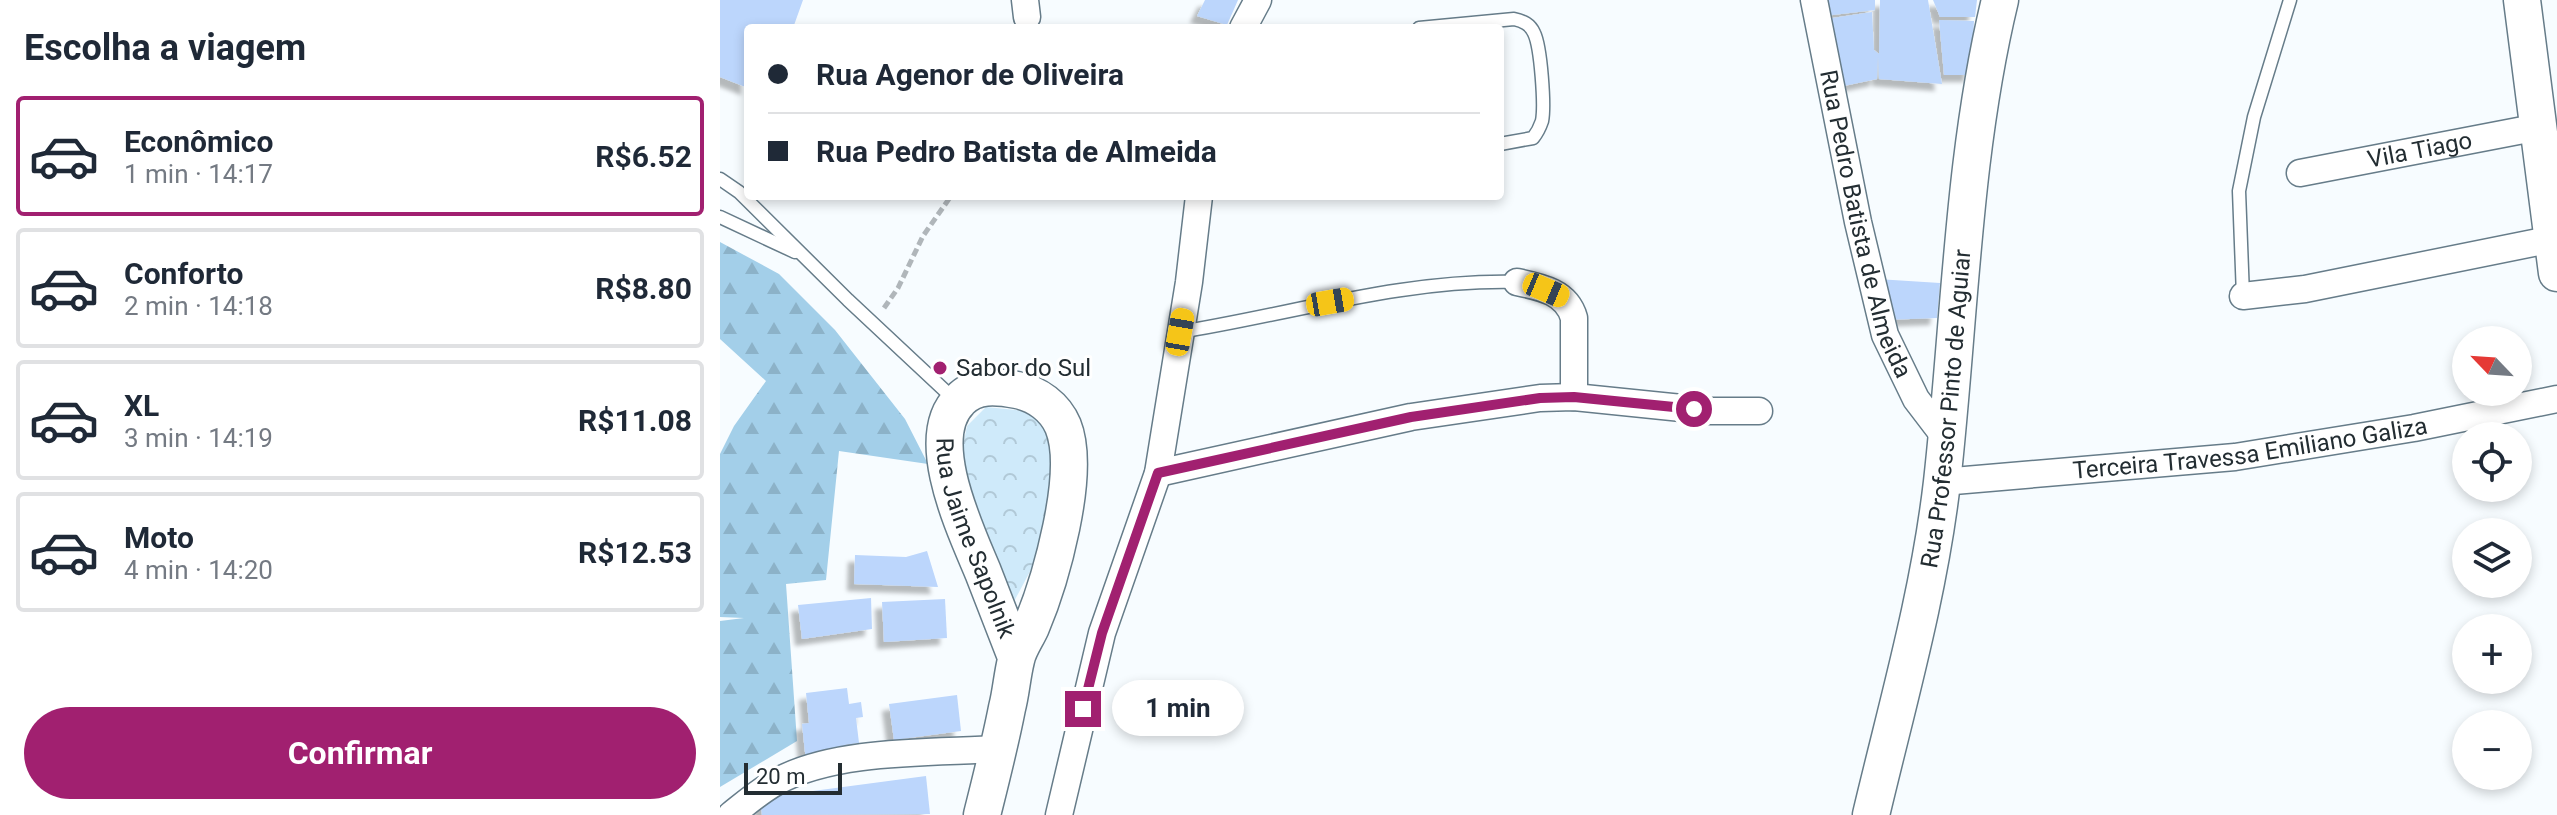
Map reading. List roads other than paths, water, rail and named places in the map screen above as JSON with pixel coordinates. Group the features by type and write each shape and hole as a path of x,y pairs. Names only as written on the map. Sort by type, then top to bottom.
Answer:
{"street":[{"path":"1245,24 1258,0"},
{"name":"Rua Pedro Batista de Almeida","path":"1814,0 1858,222 1885,335 1916,399 1945,437"},
{"name":"Rua Professor Pinto de Aguiar","path":"1871,815 1926,581 1942,482 1974,144 1987,56 2000,0"},
{"path":"2243,296 2555,256 2522,0"},
{"name":"Vila Tiago","path":"2300,173 2539,127"},
{"path":"1059,815 1102,633 1158,473 1202,200"},
{"path":"1517,282 1563,298 1571,308 1574,318 1574,397"},
{"name":"Rua Jaime Sapolnik","path":"982,815 1016,657 1031,628 1045,588 1064,507 1069,466 1063,426 1053,410 1040,399 1022,391 986,387 970,391 957,402 945,431 945,450 948,474 961,517 1016,657"},
{"path":"1158,473 1411,417 1524,400 1574,397 1711,411 1759,411"},
{"name":"Terceira Travessa Emiliano Galiza","path":"1942,482 2235,457 2414,428 2557,399"},
{"path":"731,815 778,781 837,761 998,749"}],"lane":[{"path":"2243,296 2239,191 2254,117 2290,0"},
{"path":"1461,24 1514,19 1524,22 1535,34 1543,119 1533,138 1504,143"},
{"path":"720,179 744,197"},
{"path":"747,200 957,402"},
{"path":"720,217 808,259"},
{"path":"1180,332 1382,292 1481,281 1517,282"}],"place":[{"name":"Sabor do Sul","path":"940,368"}]}
